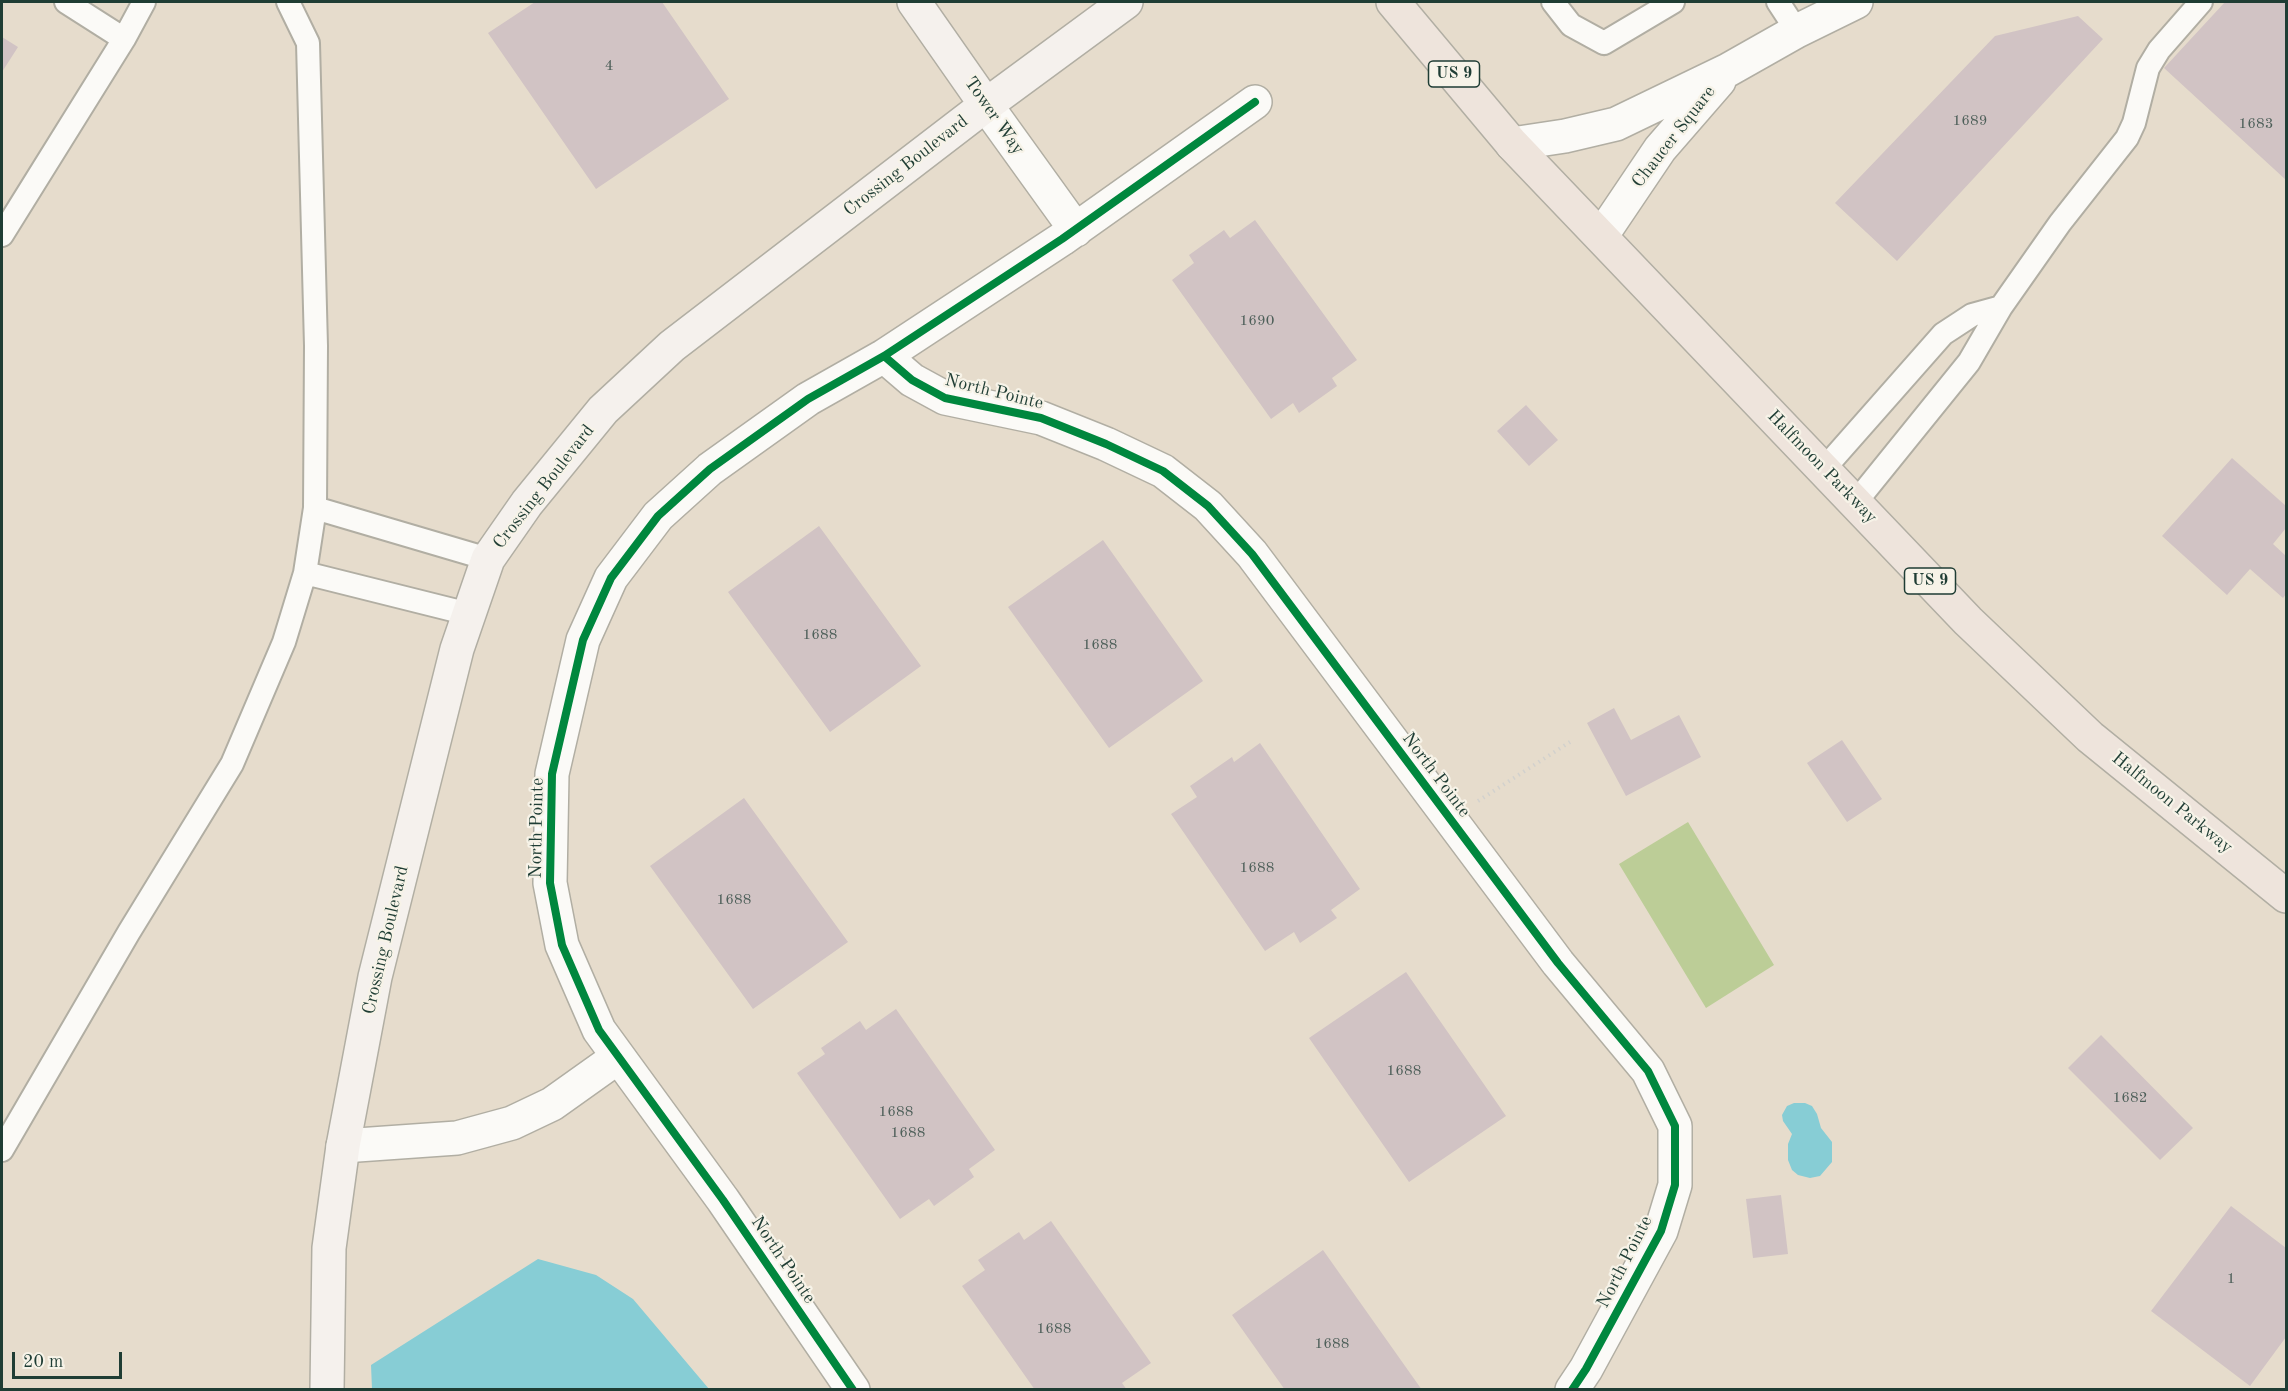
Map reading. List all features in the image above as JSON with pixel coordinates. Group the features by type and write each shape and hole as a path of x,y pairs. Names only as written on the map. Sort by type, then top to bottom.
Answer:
{"main road":[{"name":"Halfmoon Parkway","path":"1396,3 1512,144 1602,235 1968,621 2090,737 2286,896"}],"street":[{"name":"Tower Way","path":"914,2 1076,230"},
{"name":"Crossing Boulevard","path":"327,1389 329,1248 343,1146 375,977 457,649 488,560 527,503 603,410 672,346 986,105 1126,2"},
{"name":"Chaucer Square","path":"1512,144 1565,136 1616,124 1728,70 1797,31 1856,2"},
{"name":"Chaucer Square","path":"1602,235 1660,149 1728,70"},
{"name":"North Pointe","path":"854,1389 723,1200 599,1030 562,945 550,883 552,774 583,640 611,578 658,516 710,469 808,399 884,356 1076,230 1255,102"},
{"name":"North Pointe","path":"884,356 912,380 945,398 1041,418 1106,444 1163,471 1208,506 1252,554 1558,963 1648,1071 1675,1126 1675,1185 1661,1231 1586,1369 1572,1389"},
{"path":"343,1146 457,1138 512,1123 552,1104 618,1057"}],"lane":[{"path":"66,2 124,39"},
{"path":"2,235 124,39 144,2"},
{"path":"2,1150 129,932 232,764 284,642 305,573 315,508 316,346 308,43 288,2"},
{"path":"1552,2 1571,25 1604,43 1673,2"},
{"path":"1778,2 1797,31"},
{"path":"1856,503 1969,362 2001,307 2060,223 2127,138 2134,123 2148,68 2159,50 2201,2"},
{"path":"1823,470 1943,334 1972,315 2001,307"},
{"path":"315,508 488,560"},
{"path":"305,573 469,614"}],"path":[{"path":"1450,819 1570,742"}],"green space":[{"path":"1688,822 1774,965 1706,1008 1619,864"}],"water":[{"path":"1794,1103 1805,1103 1812,1106 1821,1128 1832,1142 1832,1162 1820,1176 1810,1178 1798,1175 1792,1170 1788,1160 1788,1144 1792,1134 1783,1121 1782,1115 1787,1106"},
{"path":"538,1259 596,1275 633,1299 709,1389 372,1389 371,1365"}],"building":[{"path":"535,2 662,2 729,99 596,189 488,33"},
{"path":"2225,2 2286,2 2286,180 2164,68"},
{"path":"2078,16 2103,39 1897,261 1835,203 1995,36"},
{"path":"2,37 18,47 2,72"},
{"path":"1255,220 1357,360 1332,378 1337,386 1299,413 1293,403 1271,419 1172,280 1194,263 1189,255 1224,230 1230,238"},
{"path":"1526,405 1558,440 1529,466 1497,431"},
{"path":"2232,458 2286,506 2286,528 2273,544 2286,556 2286,594 2283,598 2250,569 2227,595 2162,536"},
{"path":"819,526 921,666 830,732 728,592"},
{"path":"1103,540 1203,681 1109,748 1008,607"},
{"path":"1614,708 1631,740 1679,715 1701,757 1626,796 1587,723"},
{"path":"1842,740 1882,799 1847,822 1807,763"},
{"path":"1260,743 1360,889 1331,910 1337,918 1300,943 1294,932 1265,951 1171,814 1197,797 1190,786 1232,757 1234,762"},
{"path":"744,798 848,942 753,1009 650,866"},
{"path":"1406,972 1506,1116 1409,1182 1309,1038"},
{"path":"896,1009 995,1150 969,1169 974,1177 934,1206 929,1199 900,1219 797,1073 825,1054 821,1048 860,1021 866,1030"},
{"path":"2101,1035 2193,1128 2160,1160 2068,1068"},
{"path":"1781,1195 1788,1254 1753,1258 1746,1199"},
{"path":"2231,1206 2286,1248 2286,1337 2250,1386 2151,1311"},
{"path":"1051,1221 1151,1363 1122,1383 1127,1390 1035,1390 962,1286 985,1270 978,1260 1019,1232 1024,1240"},
{"path":"1323,1250 1422,1390 1285,1390 1232,1315"}],"cycle path":[{"path":"853,1390 723,1200 599,1030 562,945 550,883 552,774 583,640 611,578 658,516 710,469 808,399 884,356 1062,239 1255,102"},
{"path":"884,356 912,380 945,398 1041,418 1106,444 1163,471 1208,506 1252,554 1558,963 1648,1071 1675,1126 1675,1185 1661,1231 1586,1369 1572,1390"}]}
